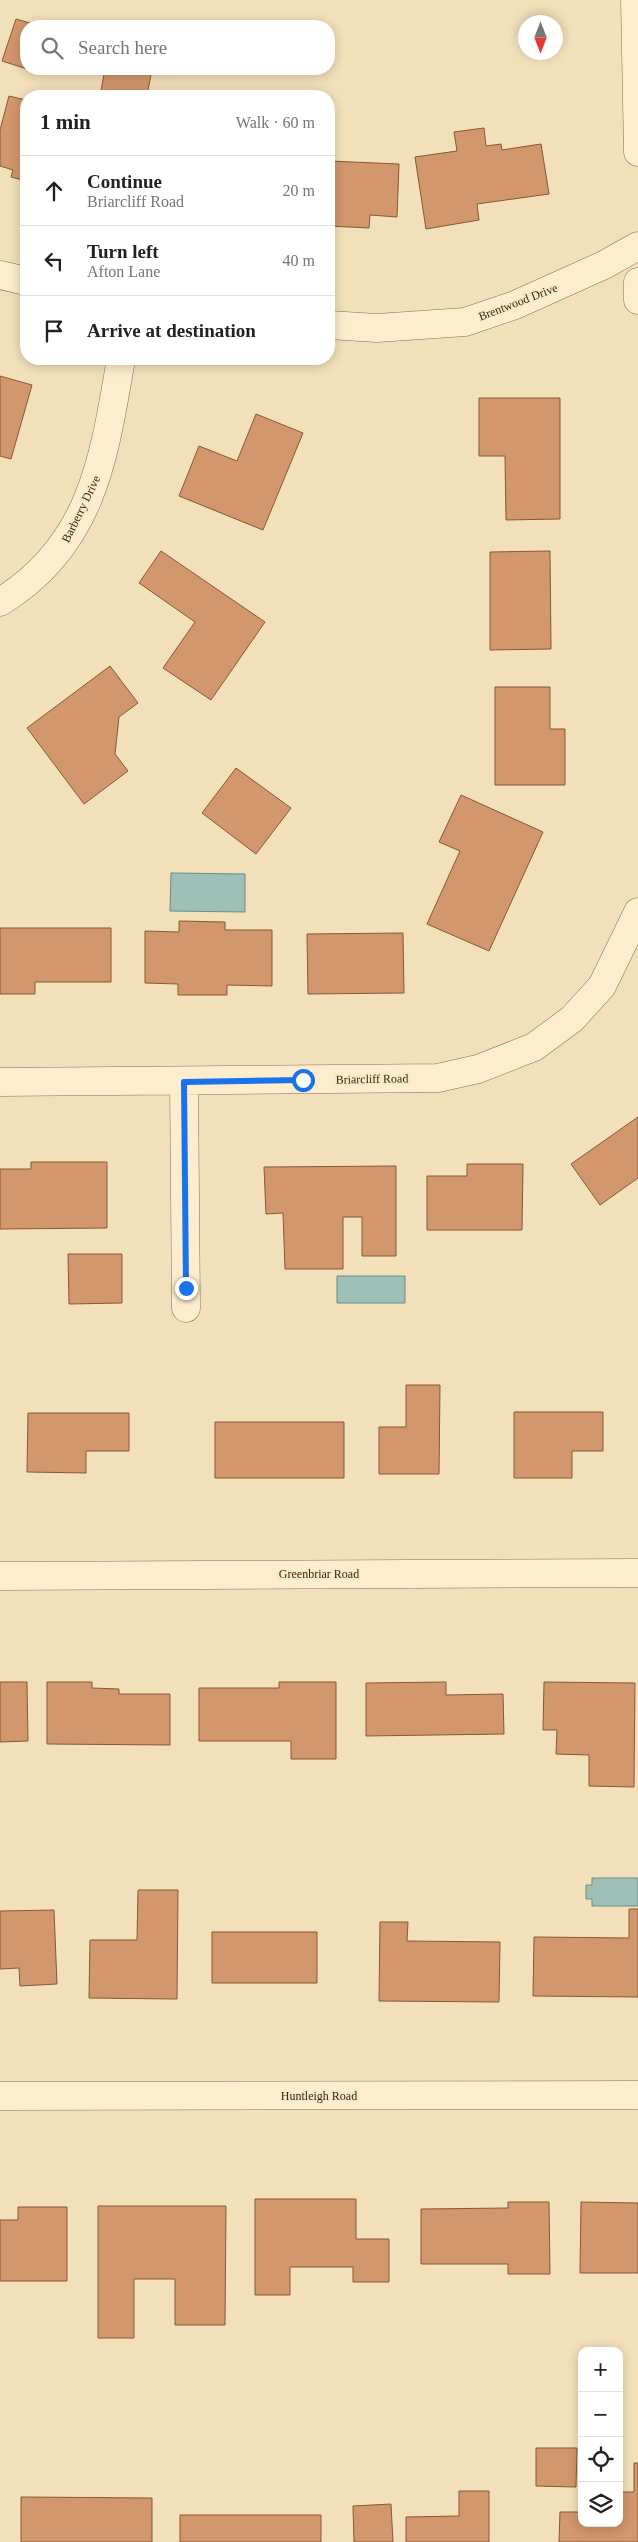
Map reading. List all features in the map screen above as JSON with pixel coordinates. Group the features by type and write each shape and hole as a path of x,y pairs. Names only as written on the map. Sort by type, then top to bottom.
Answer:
{"street":[{"path":"635,0 638,152"},
{"name":"Brentwood Drive","path":"335,325 377,328 465,322 515,305 604,265 638,246"},
{"path":"0,276 20,280"},
{"path":"638,282 638,300"},
{"name":"Barberry Drive","path":"0,602 25,587 59,551 84,508 99,474 120,365"},
{"name":"Briarcliff Road","path":"0,1082 184,1082 438,1078 478,1069 534,1047 572,1019 602,986 638,912"},
{"path":"184,1082 186,1308"},
{"name":"Greenbriar Road","path":"0,1576 638,1573"},
{"name":"Huntleigh Road","path":"0,2096 638,2095"}],"water":[{"path":"171,873 245,874 245,912 170,911"},
{"path":"337,1276 405,1276 405,1303 337,1303"},
{"path":"592,1878 638,1878 638,1906 592,1906 592,1899 586,1899 586,1885 592,1885"}],"building":[{"path":"16,19 20,20 20,67 2,61"},
{"path":"104,75 151,75 148,90 101,90"},
{"path":"9,96 20,99 20,179 11,177 13,170 0,166 0,130"},
{"path":"484,128 486,146 501,144 502,150 541,144 549,194 477,204 479,220 426,229 415,157 457,151 454,132"},
{"path":"335,161 399,164 397,217 370,215 369,228 335,226"},
{"path":"0,376 32,385 11,459 0,456"},
{"path":"479,398 560,398 560,519 506,520 505,456 479,456"},
{"path":"256,414 303,433 263,530 179,496 199,446 237,461"},
{"path":"161,551 265,622 211,700 163,668 195,622 139,583"},
{"path":"550,551 551,649 490,650 490,552"},
{"path":"110,666 138,703 119,717 115,754 128,771 84,804 27,728"},
{"path":"495,687 550,687 550,729 565,729 565,785 495,785"},
{"path":"236,768 291,808 256,854 202,813"},
{"path":"461,795 543,832 489,951 427,924 460,851 439,842"},
{"path":"179,921 225,922 225,930 272,930 272,986 227,985 227,995 178,995 178,984 145,983 145,931 179,932"},
{"path":"0,928 111,928 111,982 35,982 35,994 0,994"},
{"path":"403,933 404,993 308,994 307,934"},
{"path":"638,1117 638,1178 600,1205 571,1164"},
{"path":"31,1162 107,1162 107,1228 0,1229 0,1169 31,1169"},
{"path":"467,1164 523,1164 522,1230 427,1230 427,1176 467,1176"},
{"path":"396,1166 396,1256 362,1256 362,1217 343,1217 343,1269 285,1269 283,1213 266,1214 264,1167"},
{"path":"68,1254 122,1254 122,1303 69,1304"},
{"path":"406,1385 440,1385 439,1474 379,1474 379,1427 406,1427"},
{"path":"514,1412 603,1412 603,1451 572,1451 572,1478 514,1478"},
{"path":"28,1413 129,1413 129,1451 86,1451 86,1473 27,1472"},
{"path":"215,1422 344,1422 344,1478 215,1478"},
{"path":"0,1682 27,1682 28,1741 0,1742"},
{"path":"47,1682 92,1682 92,1688 119,1689 119,1694 170,1694 170,1745 47,1744"},
{"path":"279,1682 336,1682 336,1759 291,1759 291,1741 199,1741 199,1688 279,1688"},
{"path":"446,1682 446,1695 503,1694 504,1734 366,1736 366,1683"},
{"path":"544,1682 635,1683 634,1787 589,1786 589,1755 556,1754 557,1730 543,1730"},
{"path":"138,1890 178,1890 177,1999 89,1998 90,1940 137,1940"},
{"path":"629,1909 638,1909 638,1997 533,1996 534,1937 629,1938"},
{"path":"54,1910 57,1984 20,1986 19,1968 0,1969 0,1911"},
{"path":"380,1922 408,1922 407,1941 500,1942 499,2002 379,2001"},
{"path":"212,1932 317,1932 317,1983 212,1983"},
{"path":"255,2199 356,2199 356,2239 389,2239 389,2282 353,2282 353,2267 290,2267 290,2295 255,2295"},
{"path":"508,2202 549,2202 550,2274 508,2274 508,2264 421,2264 421,2209 508,2208"},
{"path":"581,2202 638,2203 638,2273 580,2273"},
{"path":"98,2206 226,2206 225,2325 175,2325 175,2279 134,2279 134,2338 98,2338"},
{"path":"18,2207 67,2207 67,2281 0,2281 0,2220 18,2220"},
{"path":"536,2448 577,2448 576,2487 536,2486"},
{"path":"634,2463 638,2463 638,2542 559,2542 560,2512 578,2512 578,2527 623,2527 623,2492 634,2492"},
{"path":"459,2491 489,2491 489,2542 406,2542 406,2517 459,2516"},
{"path":"21,2497 152,2498 152,2542 21,2542"},
{"path":"391,2504 393,2542 354,2542 353,2506"},
{"path":"180,2515 321,2515 321,2542 180,2542"}],"route":[{"path":"186,1288 184,1082 303,1080"}]}
